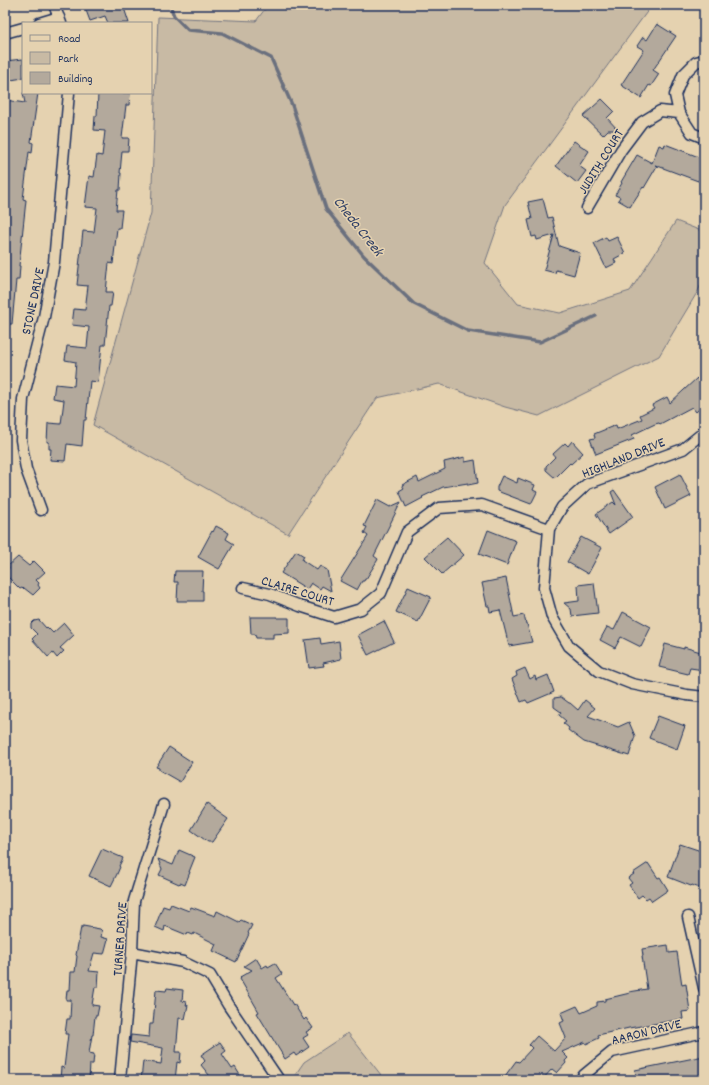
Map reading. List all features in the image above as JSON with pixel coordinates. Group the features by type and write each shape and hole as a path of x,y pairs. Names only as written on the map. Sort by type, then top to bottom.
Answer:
{"street":[{"path":"46,22 60,20 54,5"},
{"path":"5,33 22,28"},
{"path":"704,60 696,62 683,75 674,95 679,113 692,133 704,138"},
{"name":"STONE DRIVE","path":"41,510 26,469 20,440 23,399 44,317 54,262 69,94"},
{"name":"JUDITH COURT","path":"587,208 620,150 642,122 660,111 679,113"},
{"name":"HIGHLAND DRIVE","path":"704,432 683,449 587,484 562,506 549,530 544,588 552,617 569,646 599,671 632,684 704,697"},
{"name":"CLAIRE COURT","path":"243,588 270,594 334,617 361,609 381,593 407,532 439,508 482,505 549,530"},
{"name":"TURNER DRIVE","path":"120,1080 132,952 134,901 164,804"},
{"path":"688,917 704,988"},
{"path":"132,952 183,962 210,975 228,1005 279,1080"},
{"name":"AARON DRIVE","path":"580,1080 612,1052 704,1032"}],"green space":[{"path":"268,5 652,5 505,205 485,263 518,304 560,313 630,291 676,221 704,232 704,278 698,291 659,356 539,416 505,407 439,384 377,398 288,534 93,425 151,213 158,17 256,21"},
{"path":"348,1033 385,1080 301,1080 293,1078 304,1062"}],"building":[{"path":"84,5 123,5 129,22 108,22 105,16 90,21"},
{"path":"657,24 676,36 653,70 659,74 651,86 649,85 641,98 621,85 644,50 637,46 643,37 647,40"},
{"path":"22,59 22,78 5,81 5,61"},
{"path":"23,94 38,94 31,142 33,143 32,153 29,152 23,199 26,200 19,266 19,280 16,280 12,324 5,324 5,100 25,103"},
{"path":"98,94 130,94 129,105 126,105 122,138 129,138 128,151 122,151 120,190 118,190 116,210 122,210 120,228 117,228 113,264 109,263 106,292 113,292 111,306 109,306 105,345 102,345 98,382 90,381 82,446 67,444 65,461 50,460 51,449 49,449 49,442 47,442 48,423 61,424 64,400 53,398 55,384 74,386 76,362 65,360 67,346 87,348 89,327 72,325 74,309 85,310 88,286 77,285 83,231 94,232 97,208 85,207 89,176 94,177 97,155 102,156 105,131 94,130 95,116 97,116"},
{"path":"602,99 614,111 607,118 618,130 608,130 603,135 583,116"},
{"path":"574,141 589,151 579,166 586,171 577,183 556,166"},
{"path":"665,144 704,159 704,173 701,181 655,165 657,166 644,188 643,187 630,207 618,200 620,197 615,195 637,155 652,163 659,145 664,147"},
{"path":"543,199 548,218 552,217 559,246 580,253 574,275 556,270 555,273 544,270 554,235 537,240 536,236 532,237 528,220 532,219 528,202"},
{"path":"606,237 608,241 617,237 625,253 614,259 616,263 606,268 594,243"},
{"path":"704,377 704,405 696,412 692,407 660,424 655,424 632,435 634,439 596,454 590,439 595,438 594,434 616,425 617,429 642,419 640,415 654,408 652,405 667,397 670,403 697,378 699,381"},
{"path":"572,441 583,453 555,478 546,470 546,466 555,457 553,454 565,443 568,446"},
{"path":"465,457 465,462 475,460 478,483 443,487 406,507 399,491 404,488 402,485 417,477 419,482 445,469 444,462"},
{"path":"680,474 691,496 665,509 655,487"},
{"path":"502,476 517,483 518,478 535,485 533,490 537,492 531,504 497,491 497,487"},
{"path":"614,490 633,517 609,534 596,514 613,502 616,505 611,492"},
{"path":"377,500 390,507 401,502 374,556 378,559 377,561 357,590 340,581 368,536 364,533 367,527 364,526"},
{"path":"216,526 229,533 226,539 234,544 219,569 198,557"},
{"path":"488,530 516,541 507,565 479,554"},
{"path":"447,537 464,555 442,574 425,557"},
{"path":"581,537 602,548 588,574 567,562"},
{"path":"296,551 304,556 302,560 317,570 320,566 327,570 331,591 322,586 320,589 311,583 307,589 281,573"},
{"path":"18,557 29,566 34,561 45,572 36,580 39,583 38,585 40,588 33,595 24,588 20,589 5,574 9,568 8,566"},
{"path":"175,571 203,571 203,601 177,601 178,582 174,582"},
{"path":"506,578 514,617 524,615 532,642 509,646 500,610 490,612 489,606 487,606 482,583"},
{"path":"594,583 598,613 572,616 571,609 564,603 579,601 578,585"},
{"path":"408,587 431,597 418,622 396,612"},
{"path":"623,612 651,627 641,647 621,637 615,648 600,640 607,627 614,630"},
{"path":"250,617 289,618 289,633 273,634 273,638 256,638 255,634 251,634"},
{"path":"39,620 53,633 64,623 74,635 60,648 64,651 57,658 53,653 48,657 32,639 37,634 31,628 31,624 34,621"},
{"path":"384,621 394,642 368,655 358,635"},
{"path":"320,638 321,644 339,641 341,659 323,663 324,666 309,668 305,640"},
{"path":"665,644 684,649 684,647 704,653 704,670 690,668 688,674 659,667"},
{"path":"525,668 530,679 535,676 536,680 548,675 554,692 528,703 526,700 521,702 512,679 517,676 516,672"},
{"path":"561,697 578,710 585,700 595,708 588,716 618,727 629,722 635,736 629,756 584,742 568,730 569,728 563,723 566,721 559,715 561,712 554,707 554,698"},
{"path":"658,716 685,726 677,749 649,738"},
{"path":"169,747 192,762 180,782 156,767"},
{"path":"207,804 228,819 212,842 208,842 191,830"},
{"path":"680,844 704,852 704,890 668,877"},
{"path":"102,849 123,858 111,886 89,876"},
{"path":"179,850 195,857 185,885 179,884 159,875 162,869 158,859 173,865"},
{"path":"648,863 658,878 660,877 668,890 652,901 649,897 646,899 642,895 638,898 629,885 632,883 628,878"},
{"path":"171,904 189,911 191,907 215,916 217,911 239,922 241,920 252,925 236,962 213,951 216,944 194,933 193,935 188,933 187,935 165,926 164,931 155,927 163,906 169,908"},
{"path":"83,926 100,929 102,931 101,937 108,939 104,954 94,953 89,971 99,972 98,987 95,987 92,1005 99,1006 97,1016 95,1016 89,1053 94,1054 93,1064 90,1064 89,1080 60,1080 61,1067 64,1068 68,1034 65,1034 67,1019 70,1019 71,1000 66,1000 67,990 70,990 71,972 75,972 76,955 81,927"},
{"path":"668,945 669,953 677,952 682,985 686,984 690,1011 682,1012 683,1019 598,1035 599,1038 586,1044 585,1042 562,1052 568,1058 565,1061 566,1063 557,1073 552,1069 542,1080 502,1080 516,1061 519,1062 532,1048 529,1045 537,1036 554,1051 566,1038 560,1023 564,1021 561,1013 577,1006 581,1013 597,1006 597,1002 605,1001 605,999 630,993 629,992 647,989 642,949"},
{"path":"256,958 262,968 267,965 268,967 275,963 282,974 276,978 304,1020 306,1018 313,1028 306,1032 308,1035 303,1038 309,1047 296,1056 294,1053 285,1059 257,1013 259,1012 240,979 240,977 252,970 244,966"},
{"path":"167,988 183,990 182,1001 187,1002 186,1005 188,1005 185,1019 179,1018 176,1052 181,1052 180,1063 177,1062 175,1080 141,1080 143,1061 161,1064 163,1048 130,1042 131,1035 149,1037 150,1024 153,1024 156,990 166,991"},
{"path":"220,1042 226,1051 222,1054 232,1069 235,1067 243,1080 213,1080 201,1065 205,1061 201,1055"},
{"path":"704,1056 704,1080 637,1080 635,1070"}],"waterway":[{"name":"Cheda Creek","path":"170,5 174,16 188,30 222,33 271,58 292,105 326,209 364,256 414,304 468,331 540,342 596,316"}]}
